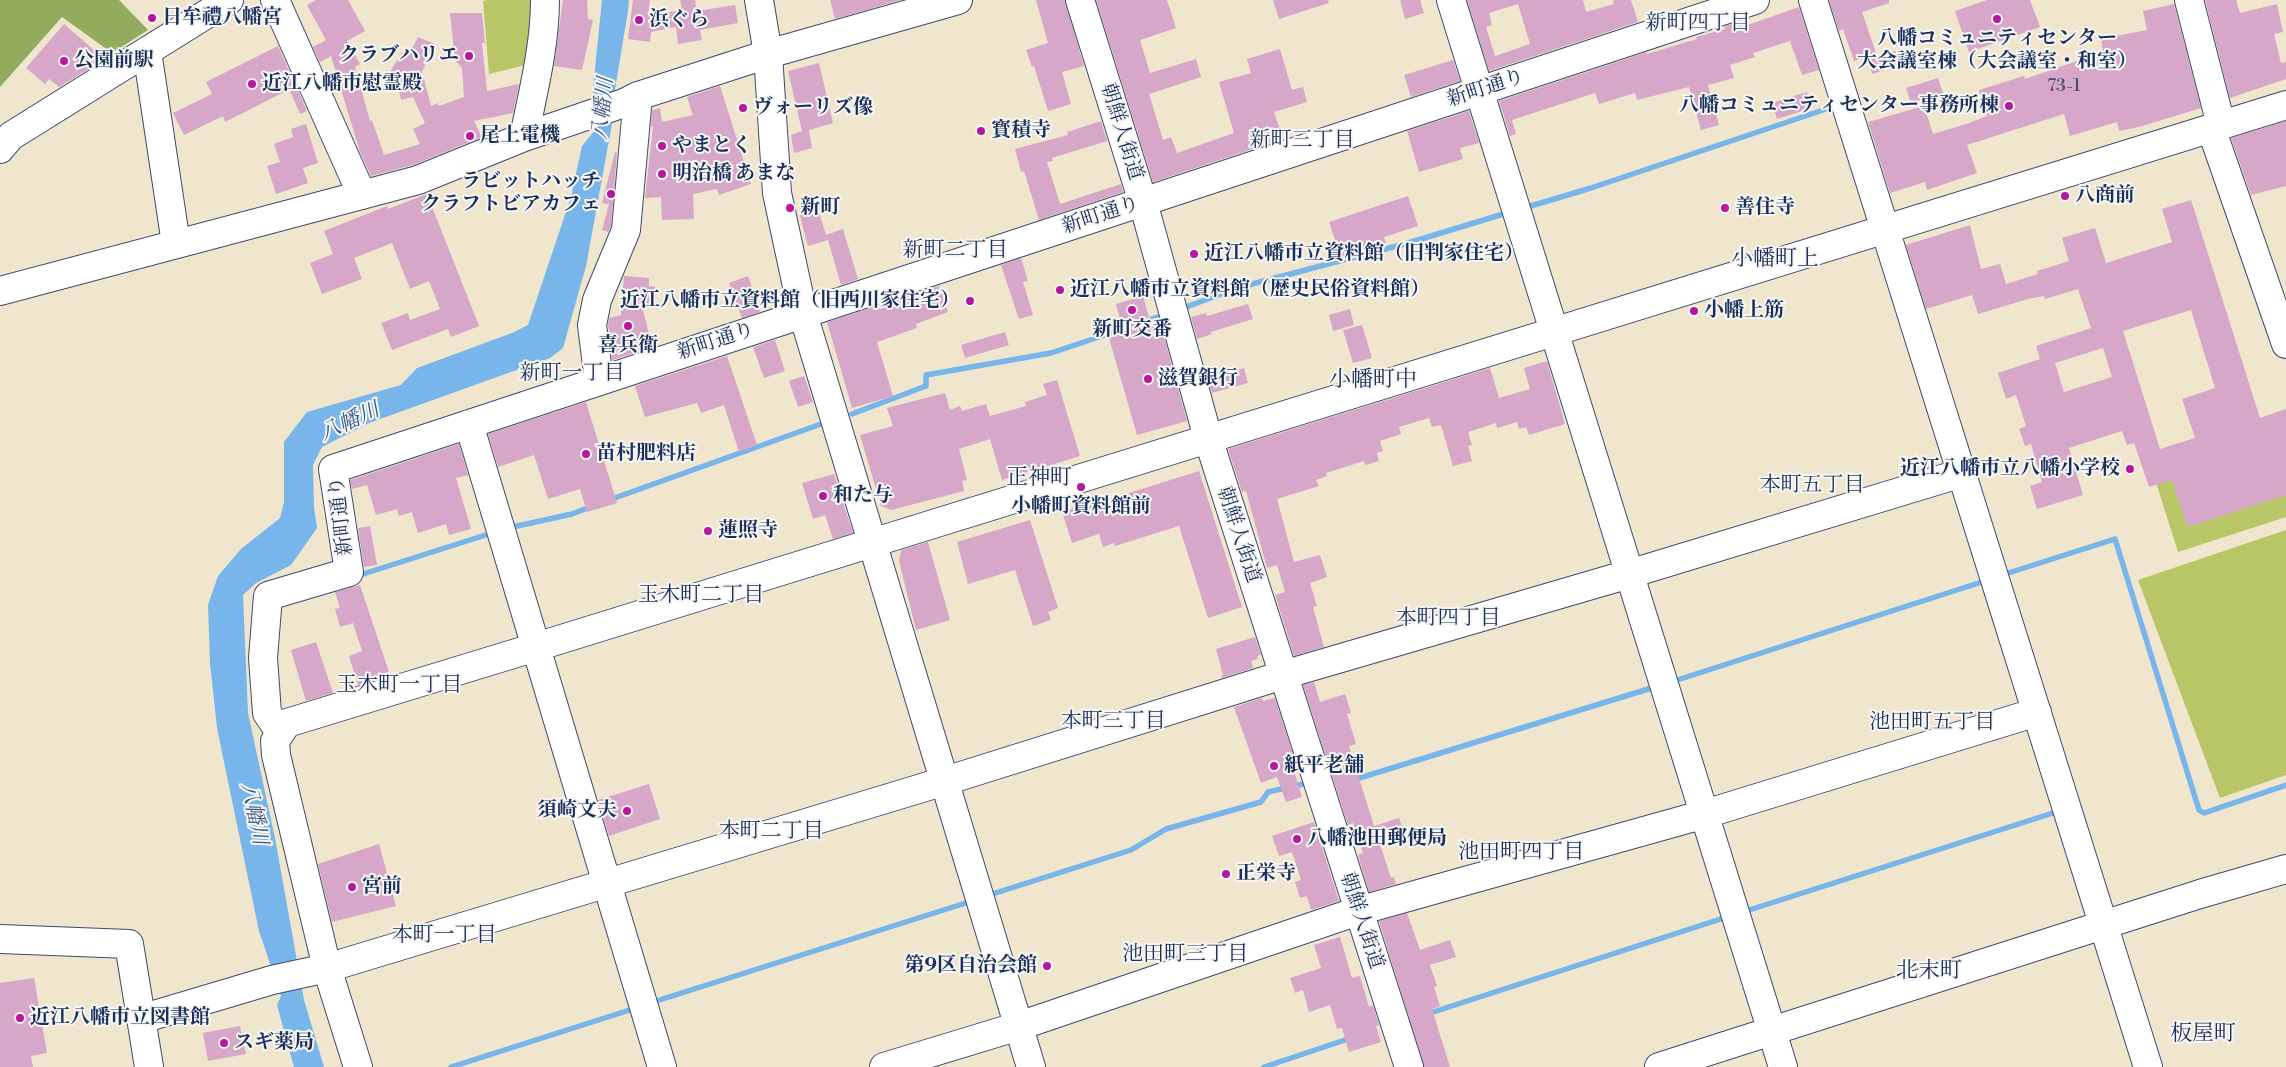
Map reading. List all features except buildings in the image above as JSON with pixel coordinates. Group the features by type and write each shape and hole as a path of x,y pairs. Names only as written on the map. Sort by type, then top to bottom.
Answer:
{"street":[{"path":"0,149 11,136 229,0"},
{"path":"275,0 362,195"},
{"path":"524,137 538,71 545,19 545,0"},
{"path":"759,0 768,54 777,193 803,314 1031,1067"},
{"path":"0,291 418,180 524,137 768,54 958,0"},
{"name":"朝鮮人街道","path":"1080,0 1143,202 1208,438 1409,1067"},
{"path":"1450,0 1783,1067"},
{"name":"新町通り","path":"280,732 267,713 263,658 268,596 349,572 333,469 1755,0"},
{"path":"1813,0 2148,1067"},
{"path":"2189,0 2216,126 2286,344"},
{"path":"147,51 176,244"},
{"path":"599,381 592,325 597,300 626,230 631,100"},
{"path":"358,1067 315,971 276,755 275,741 287,722 536,648 2286,104"},
{"path":"469,424 662,1067"},
{"path":"141,1019 272,980 315,971 607,884 1283,675 1630,574 1962,473"},
{"path":"884,1067 1019,1026 1358,911 1704,814 2037,712"},
{"path":"1659,1067 2286,869"},
{"path":"0,939 129,944 149,1067"}],"green space":[{"path":"0,0 119,0 148,30 112,53 62,17 0,87"},
{"path":"535,0 526,65 489,74 483,1"},
{"path":"2286,434 2286,517 2178,552 2153,473"},
{"path":"2286,530 2286,775 2220,798 2138,580"}],"water":[{"name":"八幡川","path":"602,0 629,0 628,11 614,95 612,124 586,266 563,348 550,358 369,423 322,447 313,465 314,507 317,528 291,565 256,583 243,595 248,713 275,838 304,1000 324,1067 294,1067 277,1005 281,996 259,931 217,728 210,663 208,605 218,576 241,549 280,518 284,502 284,442 307,412 401,385 417,368 512,333 528,325 571,197 582,146 595,130 593,88"}],"waterway":[{"path":"1524,208 1591,188 1835,106"},
{"path":"1181,309 1237,288 1408,243 1510,212"},
{"path":"1143,322 1167,314"},
{"path":"852,414 926,386 926,375 1051,353 1129,327"},
{"path":"609,500 821,424"},
{"path":"508,528 572,514 593,506"},
{"path":"360,575 495,532"},
{"path":"2002,575 2115,539 2199,810 2204,813 2286,785"},
{"path":"1671,682 1988,580"},
{"path":"1353,780 1658,686"},
{"path":"986,896 1131,850 1166,829 1261,802 1268,792 1303,784 1311,786"},
{"path":"1743,912 2053,813"},
{"path":"650,1003 972,901"},
{"path":"1427,1014 1730,916"},
{"path":"451,1067 636,1008"},
{"path":"1264,1067 1351,1038"}],"place":[{"name":"日牟禮八幡宮","path":"152,18"},
{"name":"八幡コミュニティセンター 大会議室棟（大会議室・和室）","path":"1997,19"},
{"name":"浜ぐら","path":"639,20"},
{"name":"クラブハリエ","path":"469,56"},
{"name":"公園前駅","path":"64,61"},
{"name":"近江八幡市慰霊殿","path":"252,84"},
{"name":"八幡コミュニティセンター事務所棟","path":"2009,106"},
{"name":"ヴォーリズ像","path":"743,108"},
{"name":"寳積寺","path":"981,131"},
{"name":"尾上電機","path":"470,136"},
{"name":"やまとく","path":"662,146"},
{"name":"明治橋 あまな","path":"662,174"},
{"name":"ラビットハッチ クラフトビアカフェ","path":"611,194"},
{"name":"八商前","path":"2065,196"},
{"name":"新町","path":"790,208"},
{"name":"善住寺","path":"1725,208"},
{"name":"近江八幡市立資料館（旧判家住宅）","path":"1194,254"},
{"name":"近江八幡市立資料館（歴史民俗資料館）","path":"1060,290"},
{"name":"近江八幡市立資料館（旧西川家住宅）","path":"970,301"},
{"name":"新町交番","path":"1132,310"},
{"name":"小幡上筋","path":"1694,311"},
{"name":"喜兵衛","path":"628,326"},
{"name":"滋賀銀行","path":"1148,379"},
{"name":"苗村肥料店","path":"586,454"},
{"name":"近江八幡市立八幡小学校","path":"2130,469"},
{"name":"小幡町資料館前","path":"1081,487"},
{"name":"和た与","path":"823,496"},
{"name":"蓮照寺","path":"708,531"},
{"name":"紙平老舗","path":"1274,766"},
{"name":"須崎文夫","path":"627,811"},
{"name":"八幡池田郵便局","path":"1297,839"},
{"name":"正栄寺","path":"1226,874"},
{"name":"宮前","path":"352,887"},
{"name":"第9区自治会館","path":"1047,966"},
{"name":"近江八幡市立図書館","path":"20,1018"},
{"name":"スギ薬局","path":"224,1043"}],"district":[{"name":"新町四丁目","path":"1698,24"},
{"name":"新町三丁目","path":"1302,141"},
{"name":"新町二丁目","path":"955,251"},
{"name":"小幡町上","path":"1775,260"},
{"name":"新町一丁目","path":"572,374"},
{"name":"小幡町中","path":"1373,381"},
{"name":"正神町","path":"1039,479"},
{"name":"本町五丁目","path":"1812,486"},
{"name":"玉木町二丁目","path":"701,596"},
{"name":"本町四丁目","path":"1448,619"},
{"name":"玉木町一丁目","path":"399,686"},
{"name":"本町三丁目","path":"1113,722"},
{"name":"池田町五丁目","path":"1932,723"},
{"name":"本町二丁目","path":"771,832"},
{"name":"池田町四丁目","path":"1521,853"},
{"name":"本町一丁目","path":"444,936"},
{"name":"池田町三丁目","path":"1185,955"},
{"name":"北末町","path":"1929,972"},
{"name":"板屋町","path":"2203,1035"}]}
